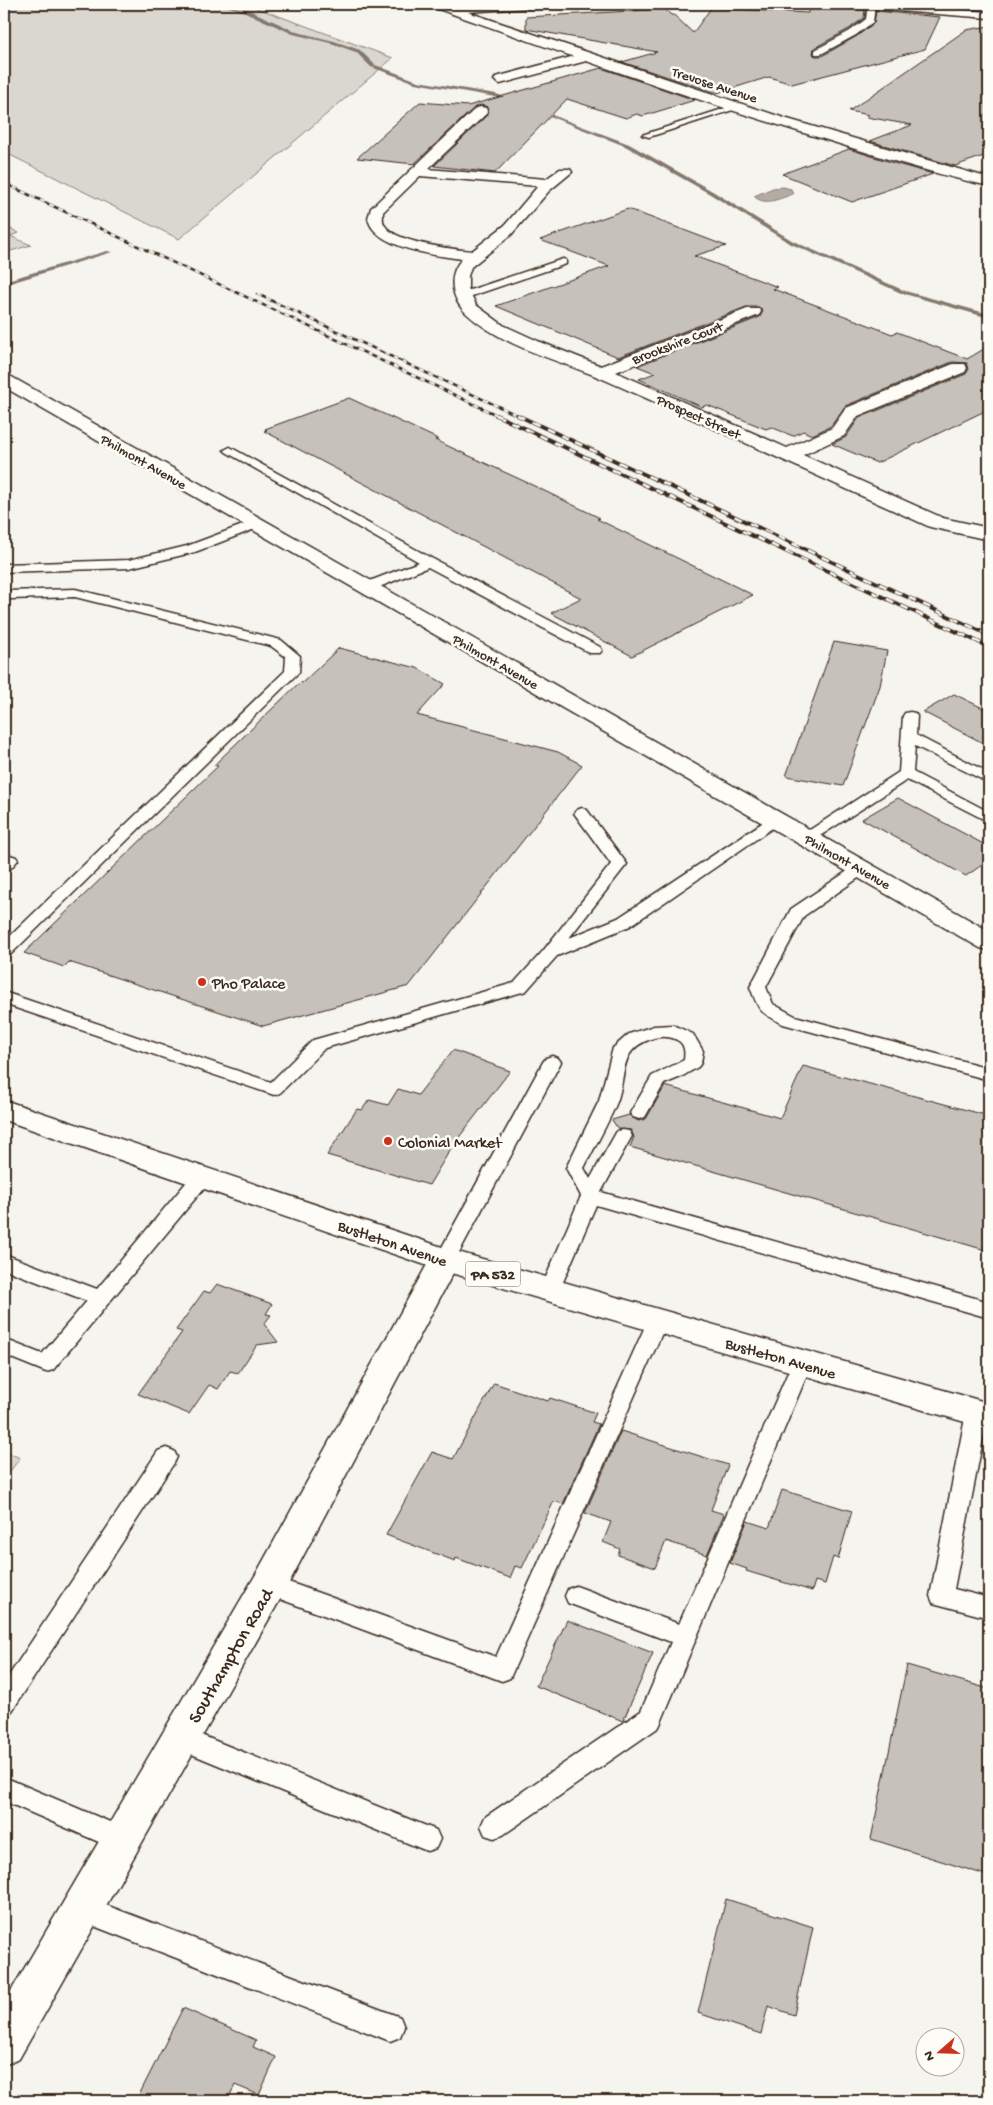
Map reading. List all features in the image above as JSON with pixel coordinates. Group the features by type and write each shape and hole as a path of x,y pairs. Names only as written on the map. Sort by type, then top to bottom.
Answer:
{"street":[{"name":"Trevose Avenue","path":"434,4 458,7 586,57 735,108 801,129 989,182"},
{"path":"458,7 541,4"},
{"path":"848,4 953,8 989,15"},
{"path":"500,80 586,57"},
{"path":"475,256 449,253 412,244 388,235 376,225 376,212 481,111"},
{"path":"417,172 548,183"},
{"path":"462,296 460,286 464,266 516,222 548,183 565,172"},
{"name":"Prospect Street","path":"462,296 469,307 497,329 600,372 937,523 989,534"},
{"name":"Brookshire Court","path":"600,372 753,312"},
{"path":"787,455 838,432 845,425 847,417 852,412 959,368"},
{"name":"Philmont Avenue","path":"4,380 989,942"},
{"name":"Bustleton Avenue","path":"5,1111 445,1260 983,1415"},
{"name":"Southampton Road","path":"4,2044 268,1585 445,1260"}],"lane":[{"path":"818,52 853,33 870,20 871,6"},
{"path":"646,135 735,108"},
{"path":"462,296 563,262"},
{"path":"230,450 429,562 595,650"},
{"path":"4,568 129,564 190,549 256,524"},
{"path":"367,587 429,562"},
{"path":"4,598 8,595 75,593 276,643 293,656 292,672 4,951"},
{"path":"906,774 910,716"},
{"path":"908,738 989,778"},
{"path":"906,774 989,818"},
{"path":"807,838 906,774"},
{"path":"4,998 274,1089 320,1044 520,987 551,952 619,864 582,813"},
{"path":"551,952 624,922 776,820"},
{"path":"861,868 797,913 758,987 766,1007 789,1020 989,1074"},
{"path":"639,1113 658,1080 674,1074 692,1063 694,1051 687,1038 673,1031 654,1032 634,1038 620,1052 608,1101 575,1168 590,1196 989,1310"},
{"path":"445,1260 552,1062"},
{"path":"550,1291 590,1196 622,1136"},
{"path":"4,1347 46,1364 202,1177"},
{"path":"4,1261 101,1298"},
{"path":"268,1585 502,1670 657,1322"},
{"path":"494,1826 650,1720 802,1363"},
{"path":"983,1415 941,1596 989,1608"},
{"path":"4,1703 166,1458"},
{"path":"576,1596 686,1637"},
{"path":"181,1738 427,1839"},
{"path":"4,1789 122,1840"},
{"path":"82,1909 390,2026"}],"shaded area":[{"path":"4,4 246,4 393,58 179,239 4,152"},
{"path":"783,187 791,189 793,194 768,201 763,201 754,196 773,188"},
{"path":"7,227 19,233 10,236 31,245 4,253 4,228"},
{"path":"4,1451 20,1458 4,1479"}],"building":[{"path":"808,4 839,4 847,9 865,10 864,18 849,29 814,48 813,54 815,56 822,56 857,36 874,23 876,11 940,17 925,49 792,84 769,77 717,93 622,62 657,52 526,29 526,17 665,9 693,33 711,8 808,13"},
{"path":"989,26 989,154 955,166 870,141 912,125 866,117 869,115 849,111 966,30"},
{"path":"601,68 695,100 643,116 637,114 626,118 567,99 495,173 434,166 487,115 488,107 481,105 475,107 414,164 357,158 420,102 468,106"},
{"path":"849,149 933,174 852,202 782,174"},
{"path":"628,209 726,246 694,256 778,287 773,289 892,334 897,332 967,359 989,346 989,409 877,463 832,444 846,437 859,418 966,374 969,369 967,363 952,362 845,406 831,426 812,435 803,431 793,436 771,427 766,429 707,405 702,407 639,379 655,373 637,366 760,317 763,311 759,307 746,307 618,357 496,306 609,266 540,240"},
{"path":"349,398 438,439 435,440 600,518 597,519 753,595 632,656 551,613 581,598 264,431 267,430 265,429"},
{"path":"834,642 887,651 880,686 843,786 786,776"},
{"path":"339,648 417,668 445,684 417,715 558,752 582,765 409,986 263,1026 69,962 64,967 24,953 218,766 214,765 300,682 302,683"},
{"path":"954,694 989,711 989,746 923,712"},
{"path":"898,798 989,847 989,860 966,876 862,819"},
{"path":"453,1050 510,1071 453,1145 429,1185 327,1155 357,1109 362,1110 369,1100 388,1105 398,1089 418,1095"},
{"path":"803,1066 989,1116 989,1251 630,1147 634,1137 631,1130 618,1129 612,1120 629,1115 638,1121 646,1119 665,1086 780,1118"},
{"path":"217,1284 272,1304 266,1314 271,1315 264,1324 278,1342 257,1345 238,1373 230,1371 218,1389 209,1385 189,1414 138,1394 182,1332 176,1330 204,1291 210,1293"},
{"path":"494,1383 548,1401 550,1398 596,1413 592,1422 599,1424 563,1504 554,1501 522,1568 515,1566 510,1578 456,1558 455,1561 386,1535 432,1452 453,1459"},
{"path":"621,1431 728,1465 711,1510 724,1514 707,1555 666,1541 655,1568 618,1555 620,1549 603,1542 611,1522 585,1513"},
{"path":"782,1490 852,1511 838,1559 833,1557 825,1584 815,1581 812,1591 746,1571 747,1569 730,1563 747,1521 769,1528"},
{"path":"567,1620 653,1653 623,1721 536,1686"},
{"path":"907,1665 989,1689 989,1876 871,1839"},
{"path":"726,1899 813,1927 794,2015 768,2006 761,2034 698,2013"},
{"path":"183,2008 256,2040 253,2047 276,2057 259,2095 235,2085 227,2101 136,2101"}],"waterway":[{"path":"222,4 247,11 295,33 332,42 358,51 373,66 417,82 496,96 513,101"},
{"path":"538,110 627,145 712,193 791,242 903,292 989,316"},
{"path":"4,283 109,252"}],"railway":[{"path":"4,183 499,416"},
{"path":"257,294 519,416"},
{"path":"496,415 989,647"},
{"path":"517,415 989,635"}],"place":[{"name":"Pho Palace","path":"202,982"},
{"name":"Colonial Market","path":"388,1141"}]}
